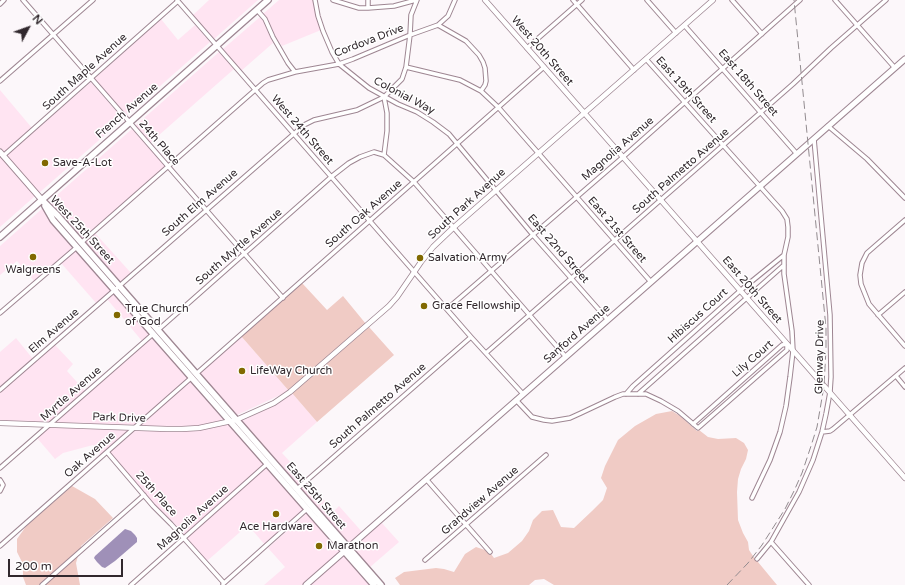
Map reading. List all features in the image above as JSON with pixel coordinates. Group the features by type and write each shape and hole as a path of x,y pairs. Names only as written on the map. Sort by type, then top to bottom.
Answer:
{"main road":[{"name":"French Avenue","path":"0,237 268,0"},
{"name":"Sanford Avenue","path":"306,585 905,59"},
{"path":"2,154 42,200"},
{"name":"West 25th Street","path":"42,200 82,242 120,286 230,421"},
{"name":"West 25th Street","path":"42,200 53,220 115,290 176,351 194,376 236,420"},
{"name":"East 25th Street","path":"236,420 305,498 374,585"},
{"name":"East 25th Street","path":"230,421 286,486 381,585"},
{"path":"286,486 292,487 300,496 305,498"}],"street":[{"path":"0,4 4,0"},
{"name":"24th Place","path":"23,0 283,298"},
{"path":"0,81 92,0"},
{"name":"Colonial Way","path":"315,0 318,16 325,36 339,64 362,83 384,97 417,112 449,134 496,190"},
{"path":"333,0 358,8 394,6 417,0"},
{"path":"368,0 368,8"},
{"path":"406,67 411,14 417,0"},
{"path":"455,0 448,16 438,25 466,41 479,55 485,68 486,80 481,91"},
{"name":"West 20th Street","path":"485,0 585,113"},
{"path":"573,0 634,70"},
{"path":"527,48 582,0"},
{"path":"647,0 676,33"},
{"name":"South Park Avenue","path":"236,420 274,404 290,392 389,306 433,247 453,228 713,0"},
{"path":"732,0 762,34"},
{"name":"Magnolia Avenue","path":"447,309 623,157 800,0"},
{"path":"835,0 895,68"},
{"name":"South Palmetto Avenue","path":"486,353 723,146 886,0"},
{"name":"West 24th Street","path":"177,1 471,337 523,394"},
{"name":"South Maple Avenue","path":"2,154 91,79 177,1"},
{"path":"257,10 265,19 276,43 295,72"},
{"name":"Cordova Drive","path":"82,242 263,83 268,80 295,72 339,64 438,25"},
{"name":"East 18th Street","path":"685,26 797,154"},
{"name":"East 19th Street","path":"646,60 760,186"},
{"name":"East 21st Street","path":"406,67 460,80 481,91 498,107 651,282"},
{"name":"South Elm Avenue","path":"120,286 293,133 314,120 357,110 384,97 402,79 406,67"},
{"name":"South Oak Avenue","path":"194,376 544,67"},
{"path":"384,97 387,113 387,131 384,155 414,182 566,357"},
{"name":"East 20th Street","path":"585,113 905,478"},
{"path":"828,126 867,159 898,189 905,198"},
{"name":"Glenway Drive","path":"757,559 771,542 799,492 822,432 830,392 830,315 814,139"},
{"name":"South Myrtle Avenue","path":"156,332 331,177 349,163 364,155 374,152 384,155"},
{"path":"752,498 770,460 780,432 786,406 793,351 792,331 784,274 784,255 788,237 787,219 783,212 760,186"},
{"name":"East 22nd Street","path":"496,190 608,320"},
{"path":"905,220 867,253 862,263 860,275 861,284 869,304 905,346"},
{"path":"0,313 77,247"},
{"name":"Hibiscus Court","path":"626,394 633,386 741,290 784,255"},
{"name":"Hibiscus Court","path":"638,394 784,265"},
{"name":"Elm Avenue","path":"0,390 120,286"},
{"path":"878,315 905,292"},
{"name":"Myrtle Avenue","path":"0,468 156,332"},
{"name":"South Palmetto Avenue","path":"297,489 471,337"},
{"name":"Lily Court","path":"787,344 787,350 698,428 693,424 782,345 787,344"},
{"path":"822,432 833,429 905,368"},
{"name":"Oak Avenue","path":"0,546 194,376"},
{"path":"896,376 905,387"},
{"path":"516,400 532,417 552,421 570,418 615,397 626,394 646,394 678,411 693,424"},
{"name":"Park Drive","path":"0,423 182,429 199,428 236,420"},
{"name":"25th Place","path":"107,452 223,584"},
{"name":"Grandview Avenue","path":"425,560 546,455"},
{"name":"Magnolia Avenue","path":"131,585 268,464"},
{"path":"426,479 490,552"},
{"path":"0,480 3,485 0,491"},
{"path":"42,585 144,495"},
{"path":"223,584 308,509"},
{"path":"771,542 809,585"}],"shaded area":[{"path":"209,0 258,0 214,39 193,15"},
{"path":"279,0 313,0 316,16 321,30 282,46 275,36 267,18 263,14"},
{"path":"260,17 263,20 273,43 241,71 223,49"},
{"path":"161,19 178,40 195,25 210,42 126,116 94,79"},
{"path":"219,52 234,69 150,143 135,126"},
{"path":"91,82 123,119 39,193 6,156"},
{"path":"0,90 32,128 4,153 0,149"},
{"path":"132,129 165,166 82,239 48,203"},
{"path":"0,156 35,196 0,227"},
{"path":"43,208 74,247 34,281 17,261 0,275 0,246"},
{"path":"95,233 131,273 120,282 85,242"},
{"path":"76,250 112,290 96,303 61,263"},
{"path":"302,283 327,310 343,296 366,324 289,391 241,336"},
{"path":"114,293 150,334 142,341 107,299"},
{"path":"369,327 394,355 317,422 292,393"},
{"path":"241,336 289,391 237,415 199,373"},
{"path":"152,337 188,378 135,425 55,423"},
{"path":"16,338 33,359 0,388 0,352"},
{"path":"55,345 73,364 67,371 85,391 49,423 0,421 0,393"},
{"path":"191,381 225,420 199,426 140,426"},
{"path":"292,393 317,422 282,453 306,479 298,486 242,421 274,405"},
{"path":"672,411 697,431 699,430 708,437 718,439 736,438 744,443 748,450 738,479 738,520 748,542 749,550 755,560 777,585 554,585 544,579 535,580 529,585 400,585 395,578 404,572 436,568 454,572 465,554 476,547 485,550 494,558 508,553 522,541 529,531 533,520 542,511 553,510 561,527 574,528 603,500 607,488 601,478 605,466 618,440 635,426 656,414"},
{"path":"229,424 264,464 185,535 156,506 110,452 136,430 199,430"},
{"path":"50,427 130,429 101,455 93,445 63,453 55,459 37,438"},
{"path":"266,467 304,510 265,545 248,525 207,561 187,538"},
{"path":"308,482 334,511 339,506 363,533 349,545 300,489"},
{"path":"72,486 95,499 113,518 81,546 81,549 39,585 26,585 23,577 23,564 17,552 17,539 27,525"},
{"path":"307,513 341,551 302,585 264,585 285,567 268,548"},
{"path":"381,522 399,542 369,568 352,547"},
{"path":"125,529 131,531 135,535 137,542 115,561 105,568 102,567 94,558 95,556"},
{"path":"344,555 370,585 310,585"},
{"path":"78,556 76,563 80,585 45,585"}],"railway":[{"path":"727,585 748,563 762,545 785,509 794,491 802,473 817,427 824,386 826,328 794,0"}],"place":[{"name":"Save-A-Lot","path":"45,163"},
{"name":"Walgreens","path":"33,257"},
{"name":"Salvation Army","path":"420,258"},
{"name":"Grace Fellowship","path":"424,306"},
{"name":"True Church of God","path":"117,315"},
{"name":"LifeWay Church","path":"242,371"},
{"name":"Ace Hardware","path":"276,514"},
{"name":"Marathon","path":"319,546"}]}
